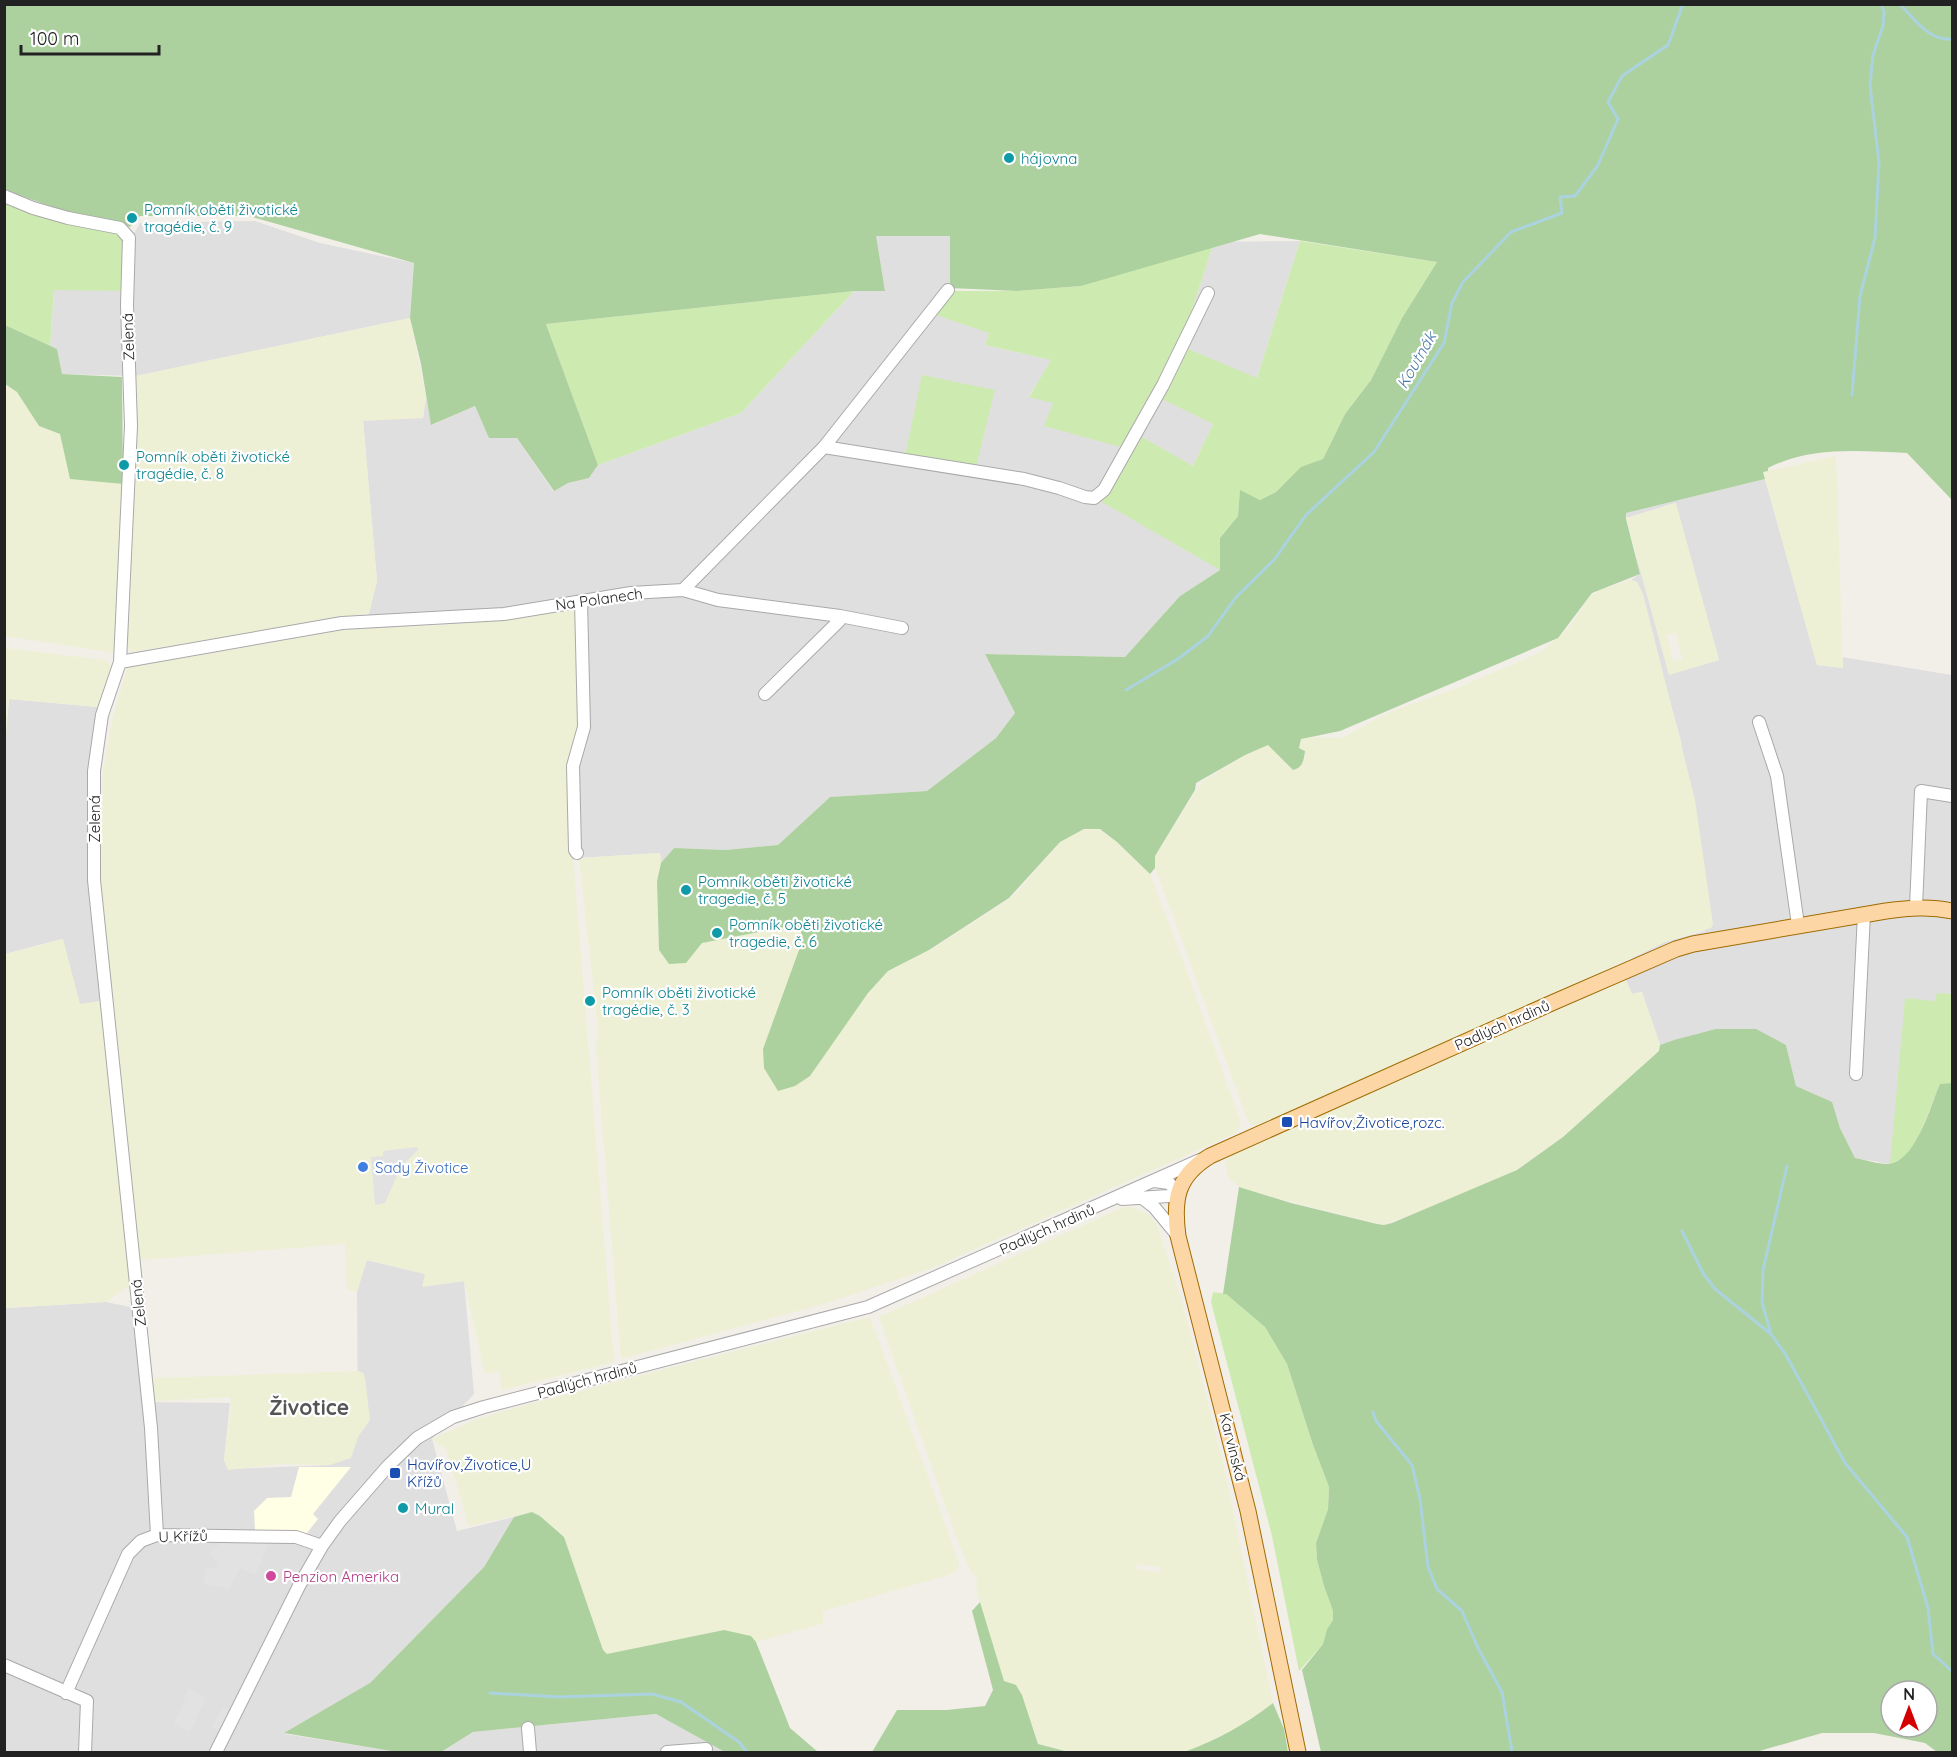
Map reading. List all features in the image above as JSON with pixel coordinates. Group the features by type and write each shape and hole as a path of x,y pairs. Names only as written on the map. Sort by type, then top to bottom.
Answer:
{"main road":[{"name":"Padlých hrdinů","path":"1210,1156 1676,949 1693,944 1864,914 1916,907 1953,911"},
{"name":"Karvinská","path":"1210,1156 1191,1169 1184,1180 1179,1193 1176,1215 1178,1236 1248,1511 1298,1752"}],"street":[{"name":"Zelená","path":"4,196 33,208 68,218 120,228 129,238 131,426 120,662 102,715 94,771 94,880 151,1428 157,1535"},
{"path":"683,590 824,447 948,290"},
{"path":"824,447 1024,479 1094,498 1104,490 1163,385 1208,292"},
{"name":"Na Polanech","path":"120,662 342,623 504,614 631,593 683,590 718,600 840,616 902,628"},
{"path":"577,853 575,850 573,766 584,727 581,601"},
{"path":"765,694 839,621 840,616"},
{"path":"1759,722 1777,776 1798,926"},
{"path":"1916,907 1921,791 1953,796"},
{"path":"1856,1074 1864,914"},
{"name":"Padlých hrdinů","path":"216,1752 299,1586 322,1546 346,1514 417,1438 453,1417 868,1307 1210,1156"},
{"path":"1153,1180 1169,1183 1179,1193"},
{"name":"Padlých hrdinů","path":"1112,1200 1169,1196 1179,1193"},
{"path":"1141,1197 1154,1207 1178,1236"},
{"name":"U Křížů","path":"66,1693 128,1554 141,1541 157,1535 296,1537 322,1546"},
{"path":"4,1665 87,1701 85,1752"},
{"path":"528,1728 530,1752"},
{"path":"668,1752 706,1749"}],"shaded area":[{"path":"255,221 320,243 414,263 410,318 136,376 62,374 57,349 50,346 54,290 127,245 140,223"},
{"path":"875,236 950,236 950,288 989,333 985,345 1052,360 1029,396 1053,402 1185,332 1214,242 1300,241 1257,378 1213,424 1193,466 1142,438 1220,570 1180,596 1125,657 985,654 1015,713 996,738 927,791 830,797 778,845 726,850 674,848 661,863 660,853 579,858 511,618 370,629 369,613 377,581 363,420 423,418 426,397 432,425 475,406 489,437 517,438 553,491 568,483 589,478 598,465 741,413 854,291 885,290"},
{"path":"410,318 426,397 423,418 363,421 377,581 369,613 132,652 127,647 134,504 136,376"},
{"path":"4,384 17,392 39,426 60,434 70,479 123,484 115,653 5,636"},
{"path":"1836,456 1843,668 1817,665 1763,472"},
{"path":"1765,479 1817,665 1843,668 1842,657 1952,675 1952,1083 1940,1084 1890,1164 1855,1158 1840,1128 1831,1102 1796,1086 1786,1045 1674,1040 1660,1045 1642,992 1632,994 1626,980 1632,958 1665,942 1705,931 1681,741 1637,582 1631,580 1640,574 1635,551 1669,674 1719,660 1675,503 1627,518 1626,513"},
{"path":"1676,503 1719,660 1669,675 1626,518","holes":["1676,633 1682,660 1673,661 1667,635"]},
{"path":"1631,580 1637,582 1643,594 1695,800 1713,924 1711,928 1665,942 1257,1126 1252,1125 1248,1121 1155,867 1154,857 1203,781 1245,755 1268,745 1293,770 1298,769 1305,758 1305,751 1299,748 1301,739 1306,737 1342,738 1387,713 1457,688 1541,652 1570,627 1589,597 1600,590"},
{"path":"577,607 579,729 573,856 614,1362 502,1390 499,1371 485,1374 464,1281 422,1287 425,1274 367,1260 357,1292 347,1289 345,1244 140,1260 101,882 103,772 112,721 127,668 344,630 446,625 511,618"},
{"path":"5,648 105,660 111,666 98,707 9,699 5,748"},
{"path":"9,699 98,707 90,775 92,921 100,1001 80,1005 62,939 5,954 4,748"},
{"path":"1099,829 1117,842 1150,874 1241,1123 1236,1133 932,1268 824,1304 621,1359 596,1048 598,1030 579,858 660,853 661,863 657,881 659,950 669,963 686,963 701,943 795,925 800,929 803,939 868,993 888,971 929,951 1008,900 1060,842 1083,830"},
{"path":"63,939 80,1004 100,1001 130,1285 106,1302 5,1308 5,954"},
{"path":"1626,980 1632,994 1642,992 1660,1045 1659,1051 1563,1137 1516,1170 1384,1225 1257,1193 1239,1187 1230,1179 1226,1162 1229,1156"},
{"path":"417,1147 418,1150 401,1167 385,1203 375,1205 371,1157 383,1156 383,1151"},
{"path":"1124,1207 1148,1214 1157,1225 1182,1302 1223,1463 1273,1703 1251,1720 1217,1740 1184,1752 1074,1752 1038,1744 1022,1695 1016,1685 1004,1682 976,1587 977,1578 971,1573 957,1539 879,1317","holes":["1137,1564 1161,1568 1160,1573 1136,1569"]},
{"path":"366,1260 426,1274 423,1286 464,1281 474,1394 432,1439 457,1531 514,1517 484,1567 366,1687 285,1734 397,1752 5,1752 5,1308 106,1302 135,1308 143,1402 230,1403 224,1460 229,1469 330,1465 358,1437 357,1292"},
{"path":"870,1318 879,1341 959,1563 958,1570 952,1574 823,1611 823,1623 815,1626 756,1642 750,1636 724,1630 607,1654 603,1650 564,1537 532,1512 469,1526 446,1449 432,1439 477,1419 533,1403"},
{"path":"359,1371 365,1378 370,1420 358,1437 351,1458 330,1465 281,1464 228,1470 224,1460 231,1407 230,1397 143,1402 154,1393 155,1378"},
{"path":"299,1467 351,1467 313,1514 318,1519 307,1533 255,1530 254,1511 267,1498 291,1497"},
{"path":"223,1541 238,1545 242,1541 270,1541 255,1575 240,1568 229,1589 203,1584 206,1568 213,1569 218,1564 209,1553"},
{"path":"189,1689 206,1698 190,1732 174,1723"},
{"path":"223,1707 236,1713 225,1734 212,1728"},
{"path":"656,1714 723,1751 441,1752 473,1732"}],"green space":[{"path":"4,5 1952,5 1952,500 1907,453 1836,452 1818,453 1784,461 1763,472 1765,479 1626,513 1640,574 1592,593 1558,638 1340,731 1301,739 1299,748 1305,751 1305,754 1302,763 1296,769 1293,770 1268,745 1245,755 1196,783 1195,790 1155,856 1155,868 1150,874 1100,829 1084,829 1060,842 1009,898 929,950 888,971 868,993 810,1076 795,1086 778,1091 764,1068 763,1049 803,939 800,929 795,925 702,943 686,963 669,964 659,950 657,881 661,863 674,848 726,850 778,845 830,797 927,791 996,738 1015,713 985,654 1125,657 1180,596 1220,570 1220,538 1238,516 1240,490 1260,500 1276,492 1301,467 1323,459 1345,414 1371,380 1402,318 1437,262 1260,234 1081,286 1017,291 950,288 950,236 876,236 885,291 854,291 546,324 598,465 589,478 568,483 554,491 517,438 489,438 475,406 431,425 421,364 410,318 414,263 249,216 140,216 130,227 99,218 69,213 5,190"},
{"path":"5,201 111,228 125,238 125,291 54,290 50,346 5,325"},
{"path":"1300,241 1437,262 1402,318 1371,380 1345,414 1323,459 1301,468 1276,492 1260,500 1240,491 1238,516 1220,538 1220,570 1097,499 1107,491 1142,437 1193,466 1213,424 1160,398 1186,348 1257,378"},
{"path":"1214,242 1185,332 1124,448 1044,426 1053,403 1029,397 1051,360 985,345 989,333 936,315 953,291 1017,291 1081,286"},
{"path":"854,291 741,413 598,465 546,324"},
{"path":"5,325 57,349 62,374 122,377 123,484 70,479 60,434 39,426 17,392 5,384"},
{"path":"922,375 995,390 976,467 905,456"},
{"path":"1952,985 1952,1083 1940,1084 1917,1140 1904,1158 1890,1164 1905,998 1935,1001 1937,993 1951,994"},
{"path":"1716,1029 1756,1029 1786,1045 1796,1086 1832,1102 1840,1128 1855,1158 1880,1163 1888,1164 1898,1161 1907,1154 1921,1132 1940,1084 1952,1083 1952,1752 1937,1752 1925,1743 1905,1739 1939,1739 1939,1679 1879,1679 1879,1734 1822,1733 1756,1752 1321,1752 1302,1670 1323,1644 1327,1629 1333,1620 1333,1611 1317,1560 1316,1543 1328,1509 1329,1487 1287,1364 1265,1327 1226,1294 1223,1294 1239,1187 1291,1203 1377,1224 1392,1223 1517,1170 1563,1137 1659,1051 1660,1045"},
{"path":"1213,1292 1226,1294 1265,1327 1287,1364 1329,1487 1328,1509 1316,1543 1317,1560 1333,1611 1333,1620 1327,1629 1323,1644 1299,1671 1272,1536 1211,1302"},
{"path":"532,1512 564,1537 603,1650 607,1654 724,1630 751,1636 756,1642 790,1728 818,1752 722,1752 656,1714 473,1732 441,1752 397,1752 284,1733 370,1683 484,1567 514,1517"},
{"path":"980,1602 1004,1681 1016,1685 1022,1695 1038,1744 1069,1752 872,1752 897,1710 947,1710 985,1706 993,1690 972,1611"},
{"path":"1273,1703 1284,1729 1288,1752 1184,1752 1230,1731"}],"waterway":[{"name":"Koutnák","path":"1126,690 1178,659 1208,636 1236,597 1274,560 1306,515 1374,452 1444,343 1452,303 1463,282 1511,232 1562,213 1560,197 1575,196 1598,165 1618,119 1608,102 1622,76 1668,45 1683,4"},
{"path":"1852,395 1860,296 1875,238 1879,163 1870,85 1873,55 1883,26 1884,12 1881,4"},
{"path":"1900,4 1929,33 1936,37 1952,39"},
{"path":"1787,1166 1763,1270 1762,1302 1771,1334 1786,1355 1845,1463 1907,1537 1928,1608 1933,1654 1952,1671"},
{"path":"1682,1231 1703,1273 1715,1289 1771,1334"},
{"path":"1373,1412 1376,1421 1412,1465 1420,1499 1428,1567 1437,1589 1462,1611 1478,1648 1502,1692 1512,1752"},
{"path":"490,1693 559,1697 652,1694 681,1702 739,1742 747,1752"}],"place":[{"name":"hájovna","path":"1009,158"},
{"name":"Pomník oběti životické tragédie, č. 9","path":"132,218"},
{"name":"Pomník oběti životické tragédie, č. 8","path":"124,465"},
{"name":"Pomník oběti životické tragedie, č. 5","path":"686,890"},
{"name":"Pomník oběti životické tragedie, č. 6","path":"717,933"},
{"name":"Pomník oběti životické tragédie, č. 3","path":"590,1001"},
{"name":"Havířov,Životice,rozc.","path":"1287,1122"},
{"name":"Sady Životice","path":"363,1167"},
{"name":"Havířov,Životice,U Křížů","path":"395,1473"},
{"name":"Mural","path":"403,1508"},
{"name":"Penzion Amerika","path":"271,1576"}],"district":[{"name":"Životice","path":"309,1407"}]}
